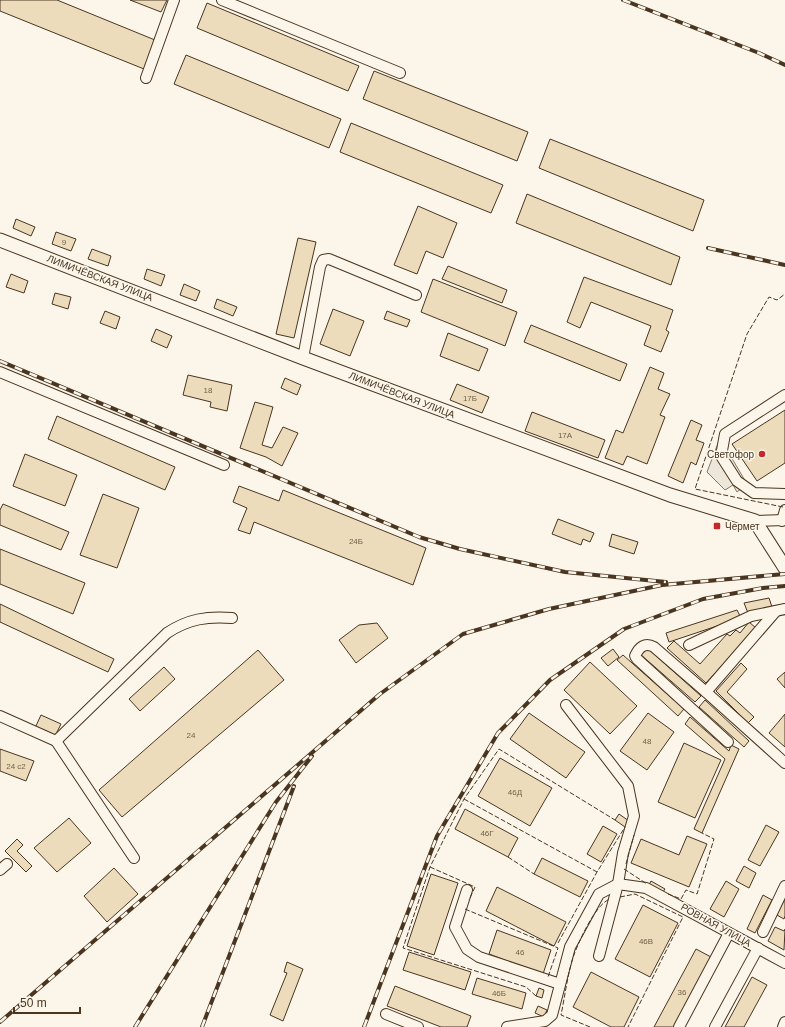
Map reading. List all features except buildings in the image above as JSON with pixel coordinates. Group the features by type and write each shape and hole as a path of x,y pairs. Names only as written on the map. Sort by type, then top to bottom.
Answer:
{"main road":[{"name":"ЛИМИЧЁВСКАЯ УЛИЦА","path":"0,240 303,358 670,495 754,521"},
{"path":"754,521 785,568"}],"street":[{"path":"146,78 174,0"},
{"path":"222,0 400,73"},
{"path":"303,358 320,267 323,260 329,259 416,295"},
{"path":"0,372 224,465"},
{"path":"785,395 725,434 721,456 737,481 754,493 785,494"},
{"path":"754,521 784,520 785,510"},
{"path":"689,645 751,616 780,610"},
{"path":"706,692 780,610"},
{"path":"56,740 167,633 180,625 199,618 214,616 232,618"},
{"path":"728,742 636,659 635,656 637,651 644,645 649,644 654,647 785,762"},
{"path":"566,705 628,786 634,816 622,853 618,884 599,956"},
{"path":"0,716 56,740 134,858"},
{"path":"507,1027 545,1021 552,1015 570,947 598,894 618,884"},
{"name":"РОВНАЯ УЛИЦА","path":"618,884 646,888 785,963"},
{"path":"763,932 785,886"},
{"path":"467,890 455,927 467,949 479,957 560,984"},
{"path":"679,1027 729,933"},
{"path":"716,1027 758,948"},
{"path":"386,1014 418,1027"},
{"path":"782,1027 785,1022"}],"shaded area":[{"path":"720,438 747,484 737,492 733,485 725,490 707,472"}],"railway":[{"path":"623,0 759,53 785,65"},
{"path":"708,248 785,265"},
{"path":"0,361 419,537 460,549 565,572 666,582"},
{"path":"0,1022 380,694 463,634 549,609 662,585 785,574"},
{"path":"364,1027 437,836 498,733 550,680 624,629 703,599 763,588 785,586"},
{"path":"135,1027 276,802 312,756"},
{"path":"202,1027 294,786"}],"fence":[{"path":"783,507 695,489 747,334 769,297 777,300 785,294"},
{"path":"536,996 526,987 403,948 430,867 464,799 499,749 615,820"},
{"path":"464,799 597,872"},
{"path":"558,943 597,872 625,827"},
{"path":"668,894 681,899 686,890 697,894 714,839 702,833"},
{"path":"626,864 634,835"},
{"path":"508,857 534,874"},
{"path":"430,867 475,887 469,900"},
{"path":"624,869 647,884"},
{"path":"620,897 635,894 683,917 628,1027"},
{"path":"590,1027 561,1015 570,967 578,946 594,914 599,907 610,899"},
{"path":"465,909 558,948 548,977"}],"place":[{"name":"Светофор","path":"762,454"},
{"name":"Чермет","path":"717,526"}]}
